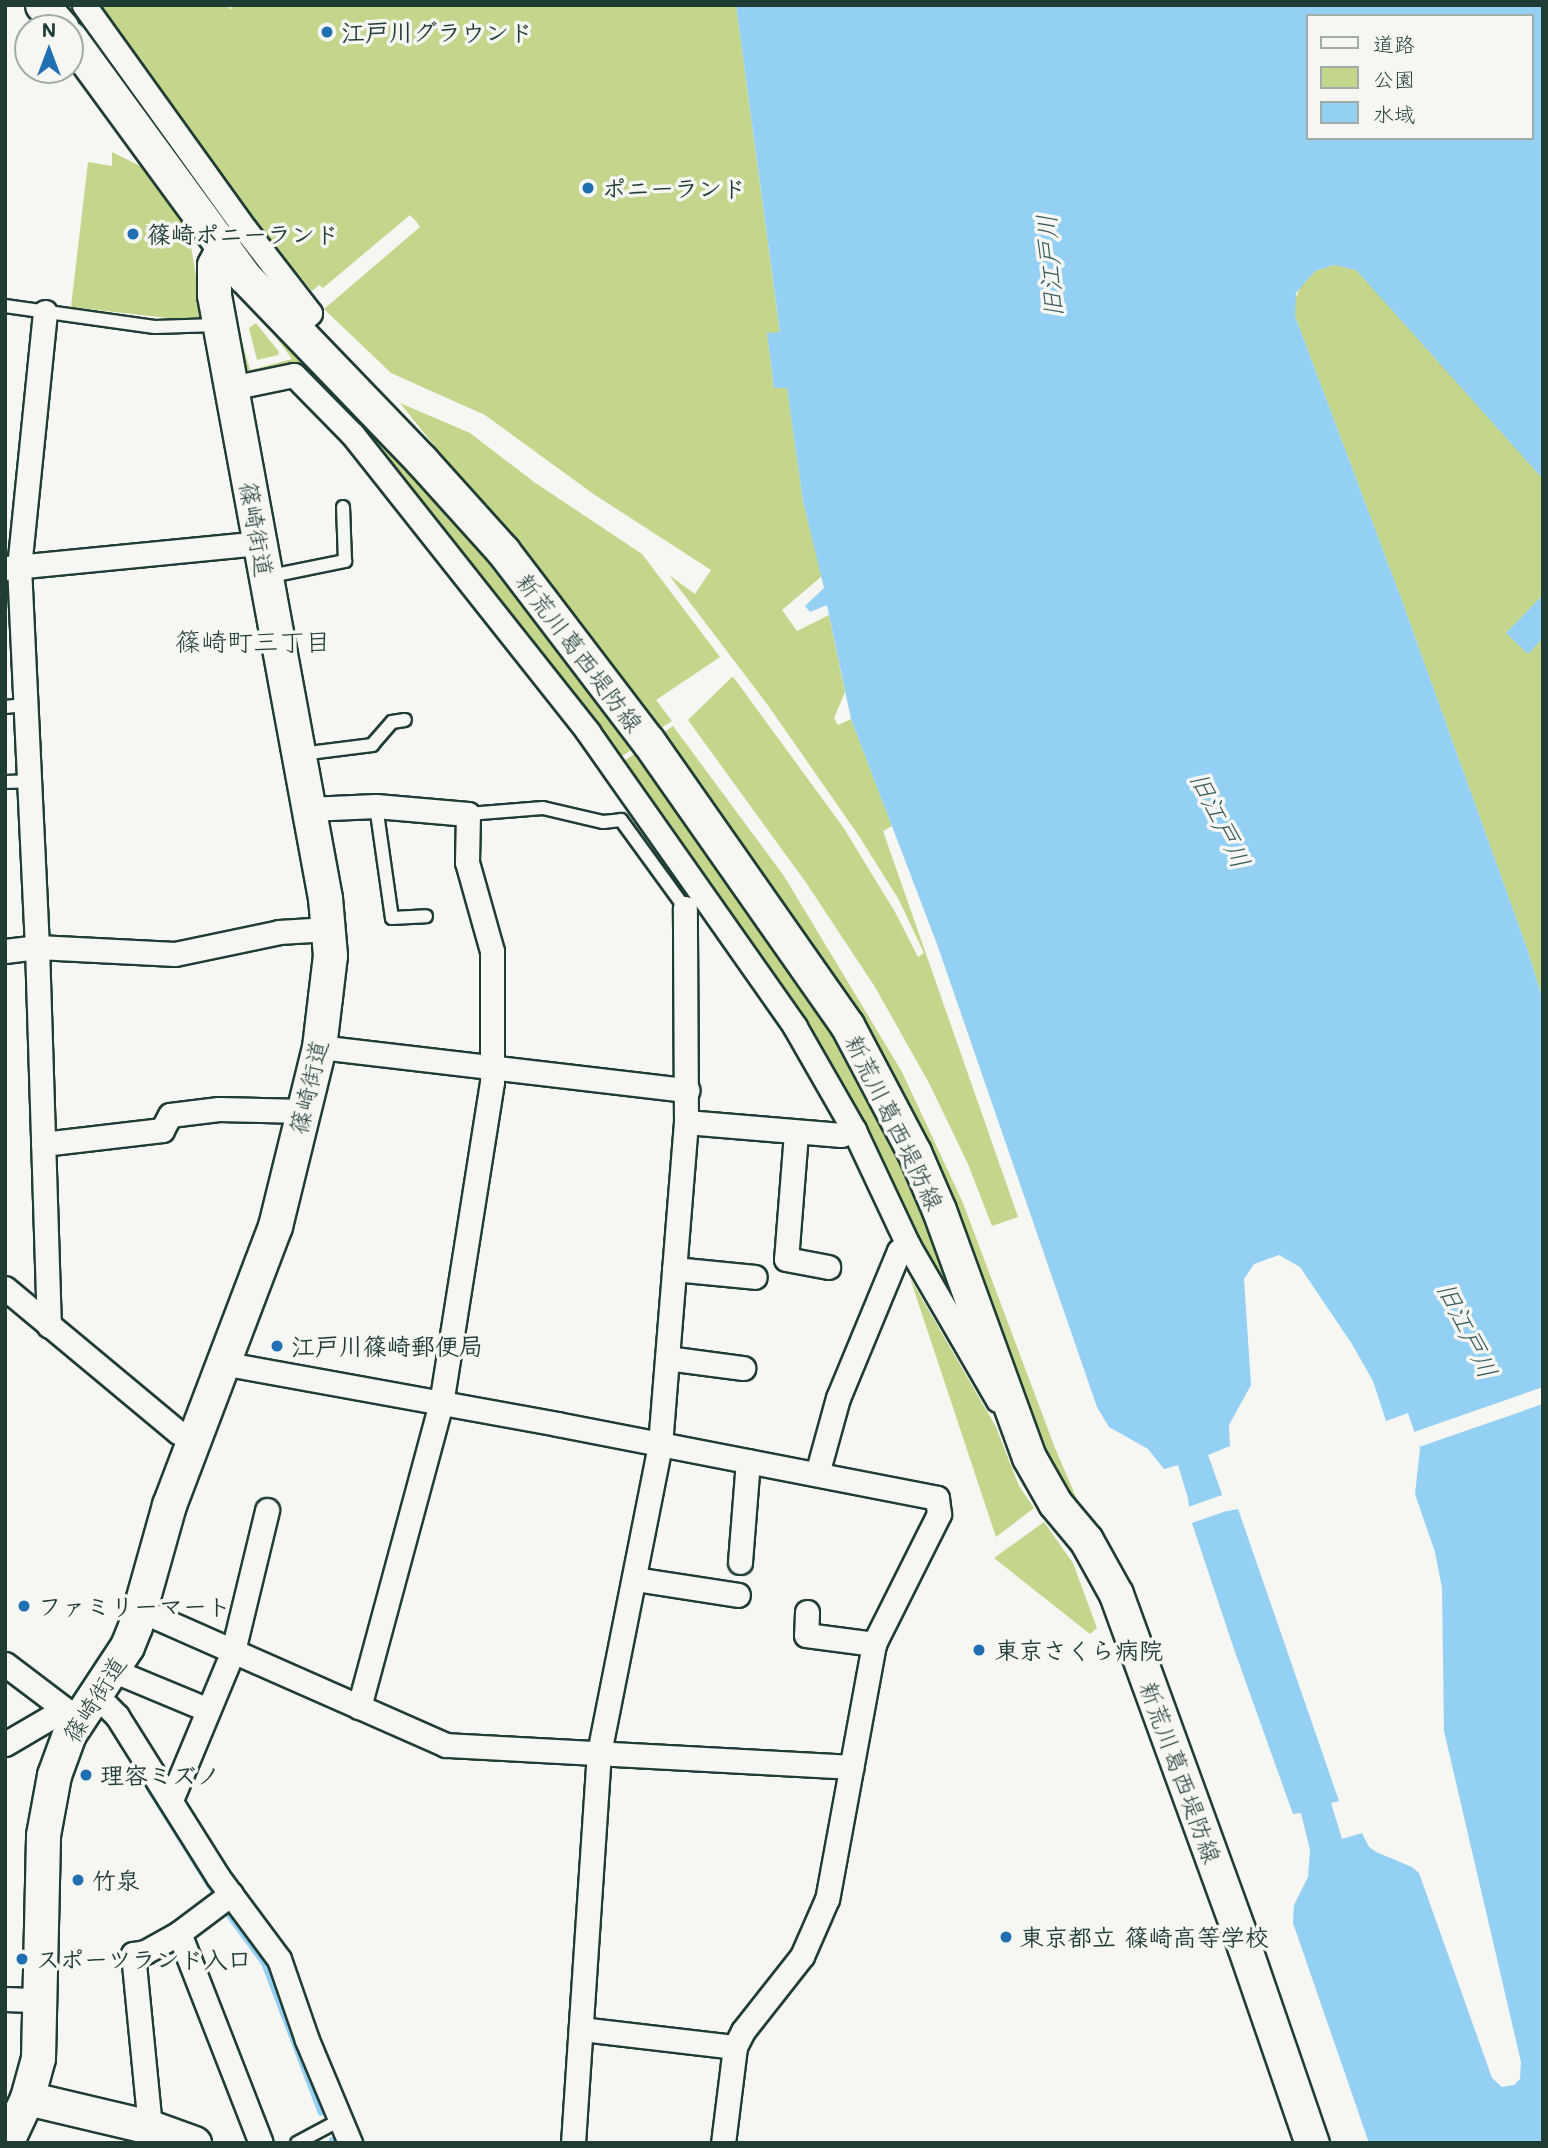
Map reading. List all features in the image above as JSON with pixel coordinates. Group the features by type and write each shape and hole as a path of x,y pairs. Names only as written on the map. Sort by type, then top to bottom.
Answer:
{"main road":[{"path":"84,57 222,249"},
{"name":"新荒川葛西堤防線","path":"222,249 293,329 422,461 503,551 648,741 847,1025 889,1103 939,1210 977,1310 1015,1426 1040,1480 1086,1540 1116,1594 1244,1945 1312,2143"},
{"name":"篠崎街道","path":"6,2143 27,2098 38,2058 43,1835 48,1798 62,1751 88,1699 127,1646 169,1504 275,1226 319,1047 330,955 308,809 219,324 213,273 215,260 222,249"},
{"path":"27,2098 150,2127 194,2143"}],"street":[{"path":"84,5 310,313 293,329"},
{"path":"45,312 12,567 15,706 29,781 49,1326"},
{"path":"231,388 294,375 353,435 617,772 788,1016 854,1130 908,1245 980,1374 1015,1426"},
{"path":"12,567 260,544"},
{"path":"308,809 376,806 468,814 467,862 492,951 493,1068 441,1403 359,1707"},
{"path":"573,2143 599,1753 660,1446 686,1122 685,908"},
{"path":"5,951 37,947 175,954 279,932 328,929"},
{"path":"319,1047 687,1090"},
{"path":"43,1144 162,1130 170,1115 182,1113 219,1109 303,1111"},
{"path":"686,1122 796,1133 841,1135 854,1130"},
{"path":"796,1133 786,1259 828,1267"},
{"path":"817,1474 838,1398 899,1251 908,1245"},
{"path":"674,1269 755,1277"},
{"path":"5,1288 177,1432 193,1439"},
{"path":"667,1358 743,1368"},
{"path":"222,1363 934,1495 939,1503 939,1514 874,1644 827,1899 802,1955 743,2031 735,2048 723,2143"},
{"path":"740,1562 748,1461"},
{"path":"171,1800 233,1651 267,1510"},
{"path":"635,1579 738,1595"},
{"path":"140,1609 446,1745 851,1768"},
{"path":"807,1612 806,1635 874,1644"},
{"path":"5,1664 88,1699 117,1716 218,1877 279,1959 338,2121 350,2143"},
{"path":"5,1744 88,1699 208,1710"},
{"path":"150,2127 133,1954 145,1952 179,1933 231,1894"},
{"path":"179,1933 261,2143"},
{"path":"5,1999 38,2000"},
{"path":"581,2029 735,2048"}],"lane":[{"path":"5,306 155,327 219,324"},
{"path":"265,577 345,561 343,507"},
{"path":"297,755 372,745 392,722 405,720"},
{"path":"5,782 29,781"},
{"path":"376,806 392,918 426,916"},
{"path":"468,814 543,808 603,821 621,820 685,908"},
{"path":"297,2143 338,2121"}],"green space":[{"path":"58,5 72,5 79,14 65,14"},
{"path":"90,5 227,5 231,10 232,5 736,5 780,333 767,333 774,388 787,387 803,501 822,576 782,610 797,631 829,615 845,692 834,718 838,725 851,719 892,826 883,831 1018,1217 992,1226 968,1164 929,1083 875,987 807,884 688,720 734,678 843,827 895,912 918,957 924,953 899,900 859,836 767,704 669,575 695,594 711,570 592,493 485,415 391,373 324,309 420,227 415,220 410,215 323,288 319,285 312,291 295,270 288,274"},
{"path":"84,21 282,290 267,285 84,40"},
{"name":"篠崎ポニーランド","path":"112,152 146,169 181,222 191,246 202,314 194,321 71,307 88,162 112,166"},
{"path":"1334,265 1356,270 1364,276 1543,479 1543,595 1506,633 1528,654 1543,638 1543,1000 1528,951 1401,598 1295,316 1295,300 1301,285 1315,271"},
{"path":"267,316 462,522 637,746 615,761 297,369 247,378 238,328 250,370 292,359 265,322"},
{"path":"256,323 279,352 278,355 257,360 249,328"},
{"path":"400,403 470,433 534,482 642,554 720,657 656,700 672,721 655,732 539,576"},
{"path":"673,726 784,876 902,1072 963,1203 1055,1448 1076,1497 1090,1519 1057,1489 980,1280 658,737"},
{"path":"640,750 764,918 894,1136 984,1369 881,1170 618,765"},
{"path":"910,1278 996,1427 1019,1486 1034,1508 996,1537"},
{"path":"1044,1522 1073,1563 1097,1628 1090,1634 994,1558"}],"water":[{"name":"旧江戸川","path":"736,5 1543,5 1543,479 1356,270 1334,265 1315,271 1296,293 1295,316 1401,598 1528,951 1543,1000 1543,2143 1369,2143 1293,1923 1294,1905 1308,1877 1310,1850 1301,1813 1293,1814 1234,1649 1190,1517 1188,1498 1178,1465 1164,1469 1148,1449 1109,1427 1097,1407 937,944 851,719 827,605 810,612 805,606 824,588 803,501 787,388 774,388 767,333 780,332","holes":["1279,1255 1300,1267 1352,1344 1373,1381 1386,1421 1408,1413 1420,1449 1415,1494 1435,1552 1442,1588 1444,1731 1521,2062 1520,2079 1514,2085 1502,2087 1492,2078 1419,1873 1412,1867 1376,1852 1369,1847 1362,1833 1342,1839 1331,1803 1339,1801 1238,1509 1228,1511 1208,1455 1230,1446 1229,1425 1251,1385 1244,1279 1254,1264"]},
{"path":"1543,595 1543,638 1528,654 1506,633"}],"pier":[{"path":"1543,1387 1543,1404 1416,1448 1411,1433"},
{"path":"1225,1494 1230,1507 1241,1506 1189,1524 1185,1508"}],"waterway":[{"path":"133,1763 213,1891"},
{"path":"228,1914 264,1963 321,2113"}],"place":[{"name":"江戸川グラウンド","path":"327,32"},
{"name":"ポニーランド","path":"588,188"},
{"name":"篠崎ポニーランド","path":"133,234"},
{"name":"江戸川篠崎郵便局","path":"277,1346"},
{"name":"ファミリーマート","path":"24,1606"},
{"name":"東京さくら病院","path":"979,1650"},
{"name":"理容ミズノ","path":"86,1775"},
{"name":"竹泉","path":"78,1880"},
{"name":"東京都立 篠崎高等学校","path":"1006,1937"},
{"name":"スポーツランド入口","path":"22,1959"}],"district":[{"name":"篠崎町三丁目","path":"253,642"}]}
